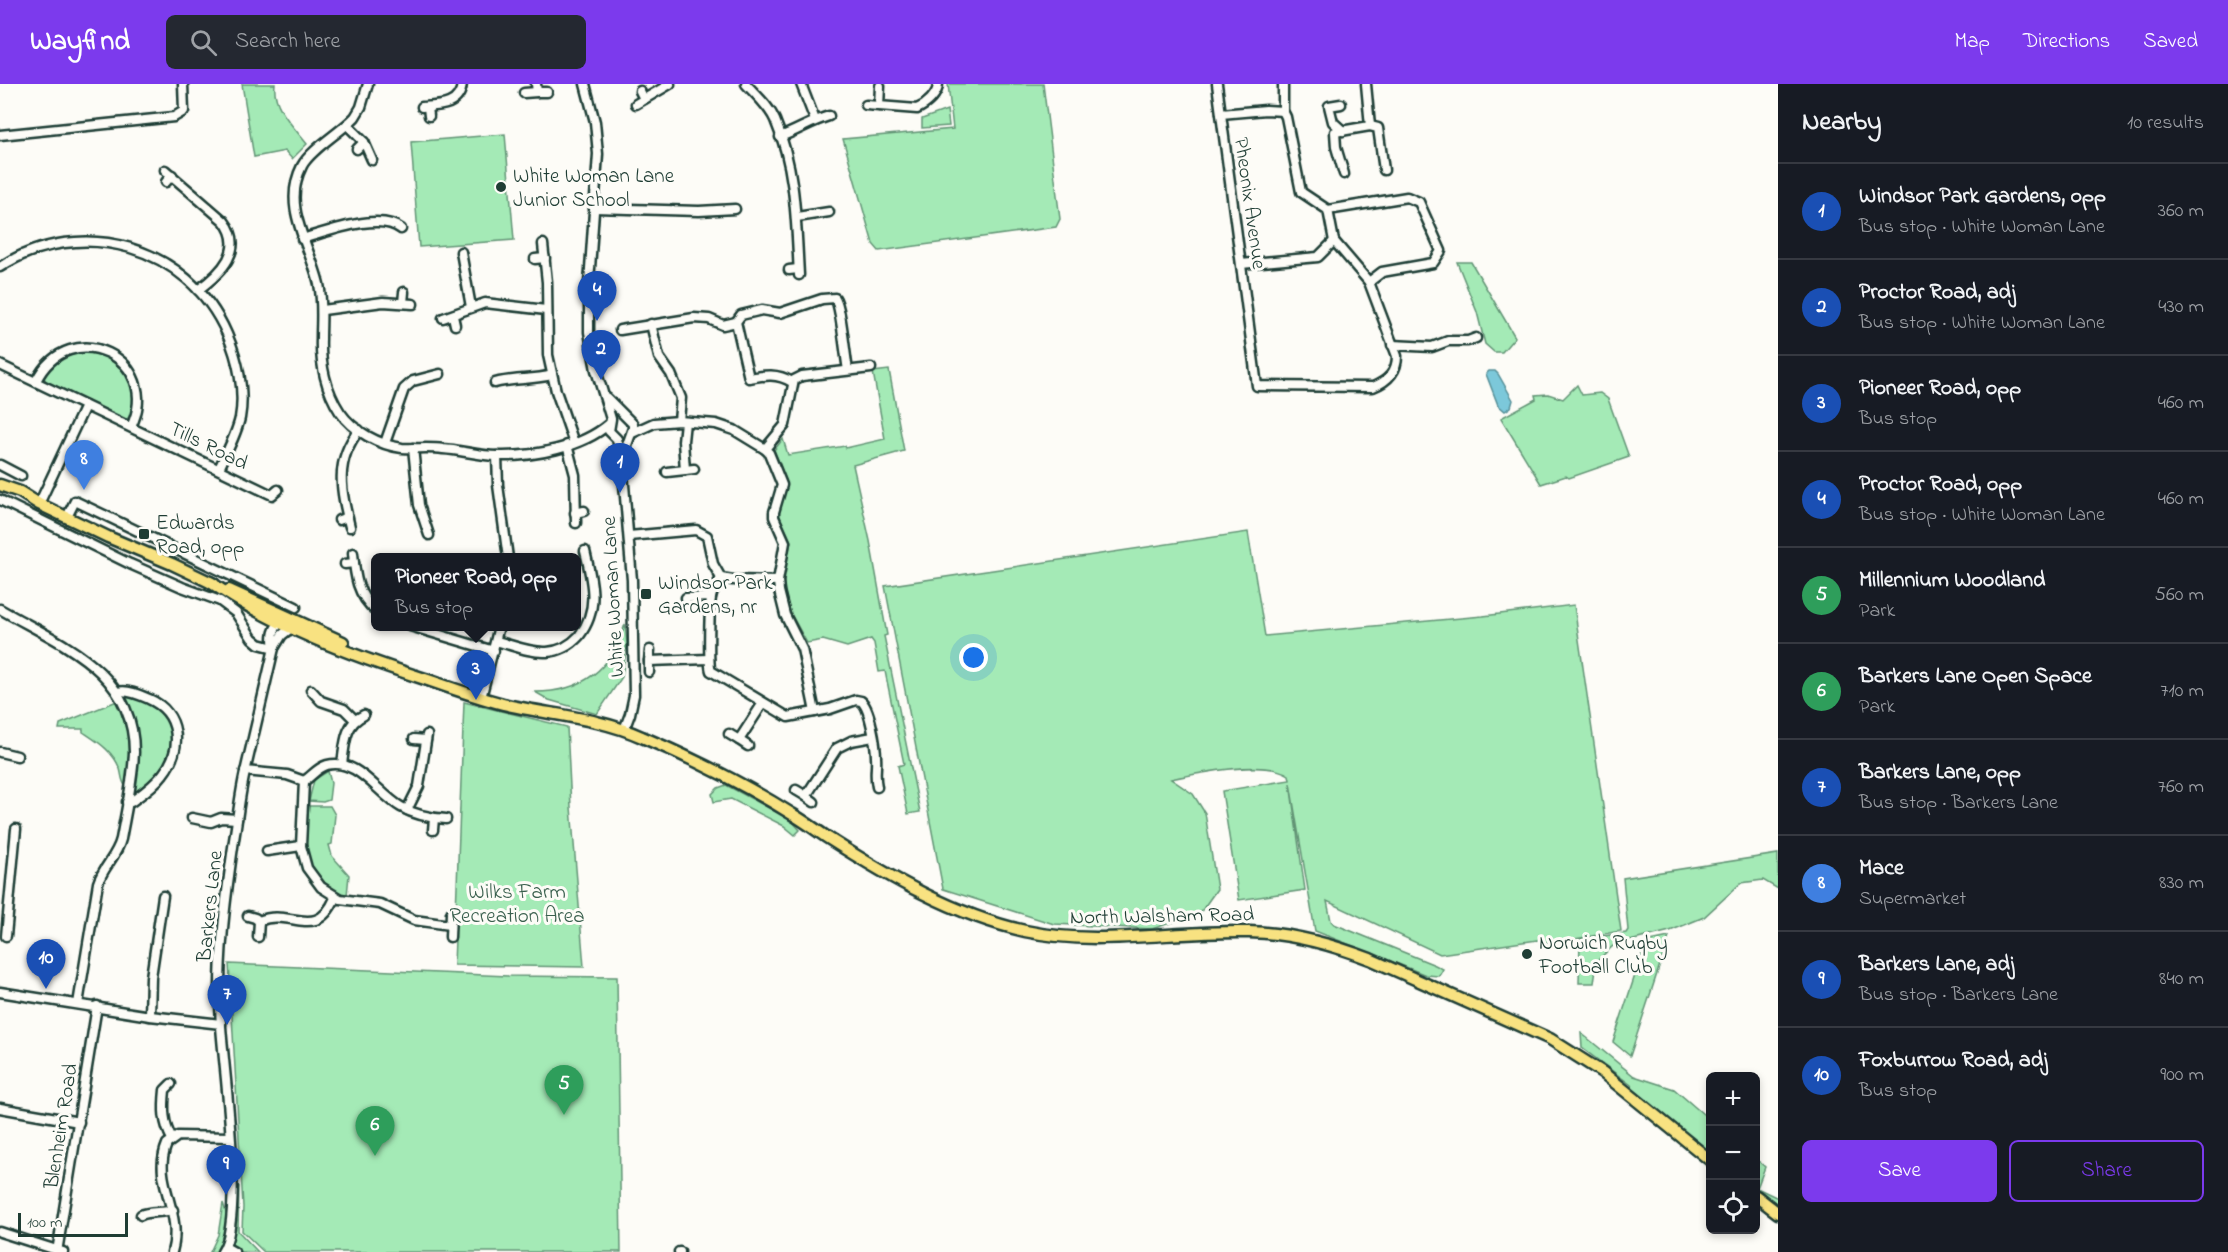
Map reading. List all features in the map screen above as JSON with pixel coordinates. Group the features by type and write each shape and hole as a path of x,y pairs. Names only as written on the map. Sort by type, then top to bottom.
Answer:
{"main road":[{"name":"North Walsham Road","path":"0,485 20,492 39,504 108,537 210,582 240,603 286,623 318,630 395,670 481,698 568,715 624,730 722,773 795,815 861,859 912,888 963,912 994,923 1052,935 1096,939 1210,932 1273,933 1330,945 1370,959 1550,1039 1602,1072 1706,1157"},
{"path":"1760,1200 1778,1213"}],"street":[{"path":"0,135 174,117 184,111 183,84"},
{"path":"368,84 361,107 347,125 308,157 301,167 295,196 295,212 302,239 319,282 323,310 322,358 328,390 342,415 369,437 400,448 435,448 497,456 544,451 571,444 599,432 616,416 654,423 682,422 724,426 765,448 782,485 774,512 785,542 778,581 785,615 802,649 816,712"},
{"path":"426,110 452,102 460,94 462,84"},
{"name":"White Woman Lane","path":"585,84 596,132 598,159 589,284 589,332 596,370 605,396 610,422 609,430 622,460 632,580 634,682 631,710 624,730"},
{"path":"640,98 670,84"},
{"path":"746,84 775,119 792,180 797,217 795,271"},
{"path":"801,84 815,120"},
{"path":"866,105 917,109 936,93 938,84"},
{"name":"Pheonix Avenue","path":"1217,84 1257,386 1373,387 1385,382 1397,366 1392,345"},
{"path":"1283,84 1283,111 1301,192 1328,210 1407,197 1419,202 1441,251 1433,263 1382,272 1369,282"},
{"path":"1366,84 1370,126"},
{"path":"879,106 880,86"},
{"path":"524,93 536,88 548,92"},
{"path":"1341,104 1325,106 1333,122 1343,131"},
{"path":"1221,114 1266,110 1283,111"},
{"path":"780,136 829,116"},
{"path":"347,125 372,160"},
{"path":"1344,174 1336,147 1335,132 1370,126 1378,129 1384,170"},
{"path":"168,176 224,221 233,237 233,247 226,263 198,290"},
{"path":"594,208 699,211 735,209"},
{"path":"1328,210 1334,241 1369,282 1392,345 1432,347 1448,341 1471,342"},
{"path":"797,217 829,212"},
{"path":"302,239 373,222 396,229"},
{"path":"0,267 21,255 49,246 80,240 103,241 132,248 156,258 186,278 212,307 228,335 237,361 240,382 240,418 219,469"},
{"path":"1241,264 1318,257 1334,241"},
{"path":"543,244 540,259 548,355 571,444 580,512 576,523"},
{"path":"460,252 467,262 471,306"},
{"path":"323,310 383,302 408,303 404,292"},
{"path":"620,330 694,318 709,319 723,325 736,322 745,313 762,310 780,313 822,299 835,298 839,304 843,347 848,370"},
{"path":"443,318 454,320 471,306 485,303 546,310"},
{"path":"736,322 749,378 780,376 792,382"},
{"path":"651,324 659,357 671,374 681,398 683,441 690,470 667,472"},
{"path":"36,381 48,363 66,351 88,347 109,352 126,366 136,385 138,407 131,427"},
{"name":"Tills Road","path":"0,365 274,495"},
{"path":"765,448 785,425 792,382 802,376 871,368"},
{"path":"385,443 405,382 430,381 440,374"},
{"path":"495,383 509,379 538,379 552,375"},
{"name":"White Woman Lane","path":"605,396 627,417 633,428 622,460"},
{"path":"39,504 85,406"},
{"path":"583,439 623,440 654,423"},
{"path":"350,527 343,518 342,467 346,448 359,430"},
{"path":"413,448 421,527 429,535"},
{"path":"497,456 498,485 507,553"},
{"path":"0,465 21,476"},
{"path":"0,500 130,564 220,601 236,613 252,638 259,644 274,648"},
{"path":"67,517 75,501 296,608"},
{"path":"628,536 703,529 707,536 712,564 721,578 778,581"},
{"path":"172,564 176,549"},
{"path":"353,553 350,564 356,582 361,595 371,606"},
{"path":"496,641 546,652 563,649 573,643 585,628 592,613 589,556"},
{"path":"721,578 711,597 709,659 711,671 788,717 861,701 867,709 873,737 877,760 872,777 877,787"},
{"path":"686,598 711,597"},
{"path":"0,609 80,655 108,679 118,692 125,707 133,739 134,754 119,848 100,875 78,1004"},
{"name":"Barkers Lane","path":"224,1250 233,1204 221,1024 222,924 245,771 274,648 286,623"},
{"name":"Barkers Lane","path":"274,648 272,636 286,623"},
{"path":"433,631 494,651"},
{"path":"481,698 498,631"},
{"path":"649,672 650,650"},
{"path":"650,661 709,659"},
{"path":"118,692 122,690 141,696 163,708 172,719 177,736 172,760 163,774 144,792 131,802 127,802"},
{"path":"311,690 321,701 344,709 355,720"},
{"path":"739,740 763,703"},
{"path":"342,764 346,736 355,720 364,715"},
{"path":"729,734 748,746"},
{"path":"806,796 837,748 851,741 873,737"},
{"path":"407,810 419,786 427,738 414,739"},
{"path":"0,752 17,756"},
{"path":"446,819 407,810 396,804 355,769 342,764 321,767 304,781 301,846 307,868 314,878 335,898 380,904 414,920 450,925"},
{"path":"245,771 287,775 304,781"},
{"path":"796,790 814,802"},
{"name":"Barkers Lane","path":"192,818 211,822 221,818 237,819"},
{"path":"433,830 434,818"},
{"path":"6,936 16,829"},
{"path":"267,851 301,846"},
{"path":"0,881 11,882"},
{"path":"150,1016 152,976 163,896"},
{"path":"259,921 269,917 308,922 317,920 324,915 335,898"},
{"path":"450,937 451,913"},
{"path":"248,916 259,921"},
{"path":"258,937 259,921"},
{"path":"0,992 150,1016 221,1024"},
{"name":"Blenheim Road","path":"59,1251 97,1006"},
{"path":"171,1084 165,1090 163,1111 164,1120 172,1139"},
{"path":"0,1108 79,1122"},
{"path":"172,1252 176,1233 162,1164 167,1144 172,1139 183,1136 230,1137"},
{"path":"141,1215 146,1212 158,1213 173,1210"},
{"path":"0,1232 59,1251"},
{"path":"224,1250 234,1252"}],"green space":[{"path":"242,84 275,84 280,109 307,144 292,159 285,151 254,157"},
{"path":"948,84 1043,84 1060,219 1056,227 879,251 873,244 843,139 953,129"},
{"path":"947,110 949,126 922,128 922,119"},
{"path":"505,134 514,240 419,247 411,142"},
{"path":"1457,262 1471,262 1515,337 1502,352 1494,352 1485,344 1477,312"},
{"path":"88,350 106,355 122,365 135,392 135,410 131,416 123,420 49,385 44,378 56,361"},
{"path":"889,370 904,451 853,465 870,541 887,635 884,636 920,812 908,814 898,766 904,764 885,671 879,672 874,643 871,639 847,647 823,640 807,643 791,614 783,580 791,541 779,515 786,480 774,450 783,439 788,455 845,446 846,448 885,439 873,372"},
{"path":"1577,385 1582,395 1600,393 1608,399 1629,457 1569,478 1566,476 1541,484 1501,418 1536,399 1535,395 1548,394 1563,399"},
{"path":"1248,532 1265,636 1483,616 1574,605 1621,931 1552,943 1537,940 1440,954 1327,901 1331,921 1334,924 1435,965 1443,969 1439,976 1426,975 1315,931 1290,783 1305,890 1239,900 1222,791 1290,780 1289,775 1265,768 1232,769 1171,779 1193,794 1205,813 1217,889 1200,913 1152,929 1054,924 943,889 885,586"},
{"path":"625,624 627,644 622,677 597,714 549,700 535,692 567,688 593,675 612,654"},
{"path":"132,695 150,701 172,722 174,748 162,774 138,793 133,792 134,781 126,701 127,696"},
{"path":"117,701 129,743 126,787 113,757 83,732 83,729 59,729 60,724"},
{"name":"Wilks Farm Recreation Area","path":"464,702 567,727 584,967 454,965"},
{"path":"328,771 331,783 329,800 309,801 314,780"},
{"path":"726,785 791,820 800,830 795,835 784,826 731,799 714,802 712,794 718,788"},
{"path":"309,806 330,806 335,815 332,844 329,845 332,856 349,875 347,895 332,888 320,878 310,864 306,843"},
{"path":"1778,854 1778,889 1763,880 1741,883 1704,917 1670,931 1614,945 1597,961 1594,983 1579,983 1580,939 1626,933 1628,930 1623,878"},
{"path":"1669,937 1630,1056 1613,1042 1646,942"},
{"path":"229,964 508,976 617,977 621,1252 264,1252 242,1231 243,1207"},
{"path":"1581,1033 1634,1076 1674,1089 1706,1117 1706,1152 1631,1085 1582,1048"},
{"path":"1760,1163 1765,1167 1760,1180"},
{"path":"239,1186 238,1231 258,1252 210,1252 218,1235 223,1203 227,1216"},
{"path":"1760,1189 1778,1198 1778,1205 1760,1192"}],"water":[{"path":"1489,371 1495,371 1498,374 1513,400 1511,407 1505,411 1498,405 1486,374"}],"place":[{"name":"White Woman Lane Junior School","path":"501,187"},
{"name":"Proctor Road, opp","path":"597,321"},
{"name":"Proctor Road, adj","path":"601,380"},
{"name":"Mace","path":"84,490"},
{"name":"Windsor Park Gardens, opp","path":"620,493"},
{"name":"Edwards Road, opp","path":"144,534"},
{"name":"Windsor Park Gardens, nr","path":"646,594"},
{"name":"Pioneer Road, opp","path":"476,700"},
{"name":"Norwich Rugby Football Club","path":"1527,954"},
{"name":"Foxburrow Road, adj","path":"46,989"},
{"name":"Barkers Lane, opp","path":"227,1025"},
{"name":"Millennium Woodland","path":"564,1115"},
{"name":"Barkers Lane Open Space","path":"375,1156"},
{"name":"Barkers Lane, adj","path":"226,1195"}]}
